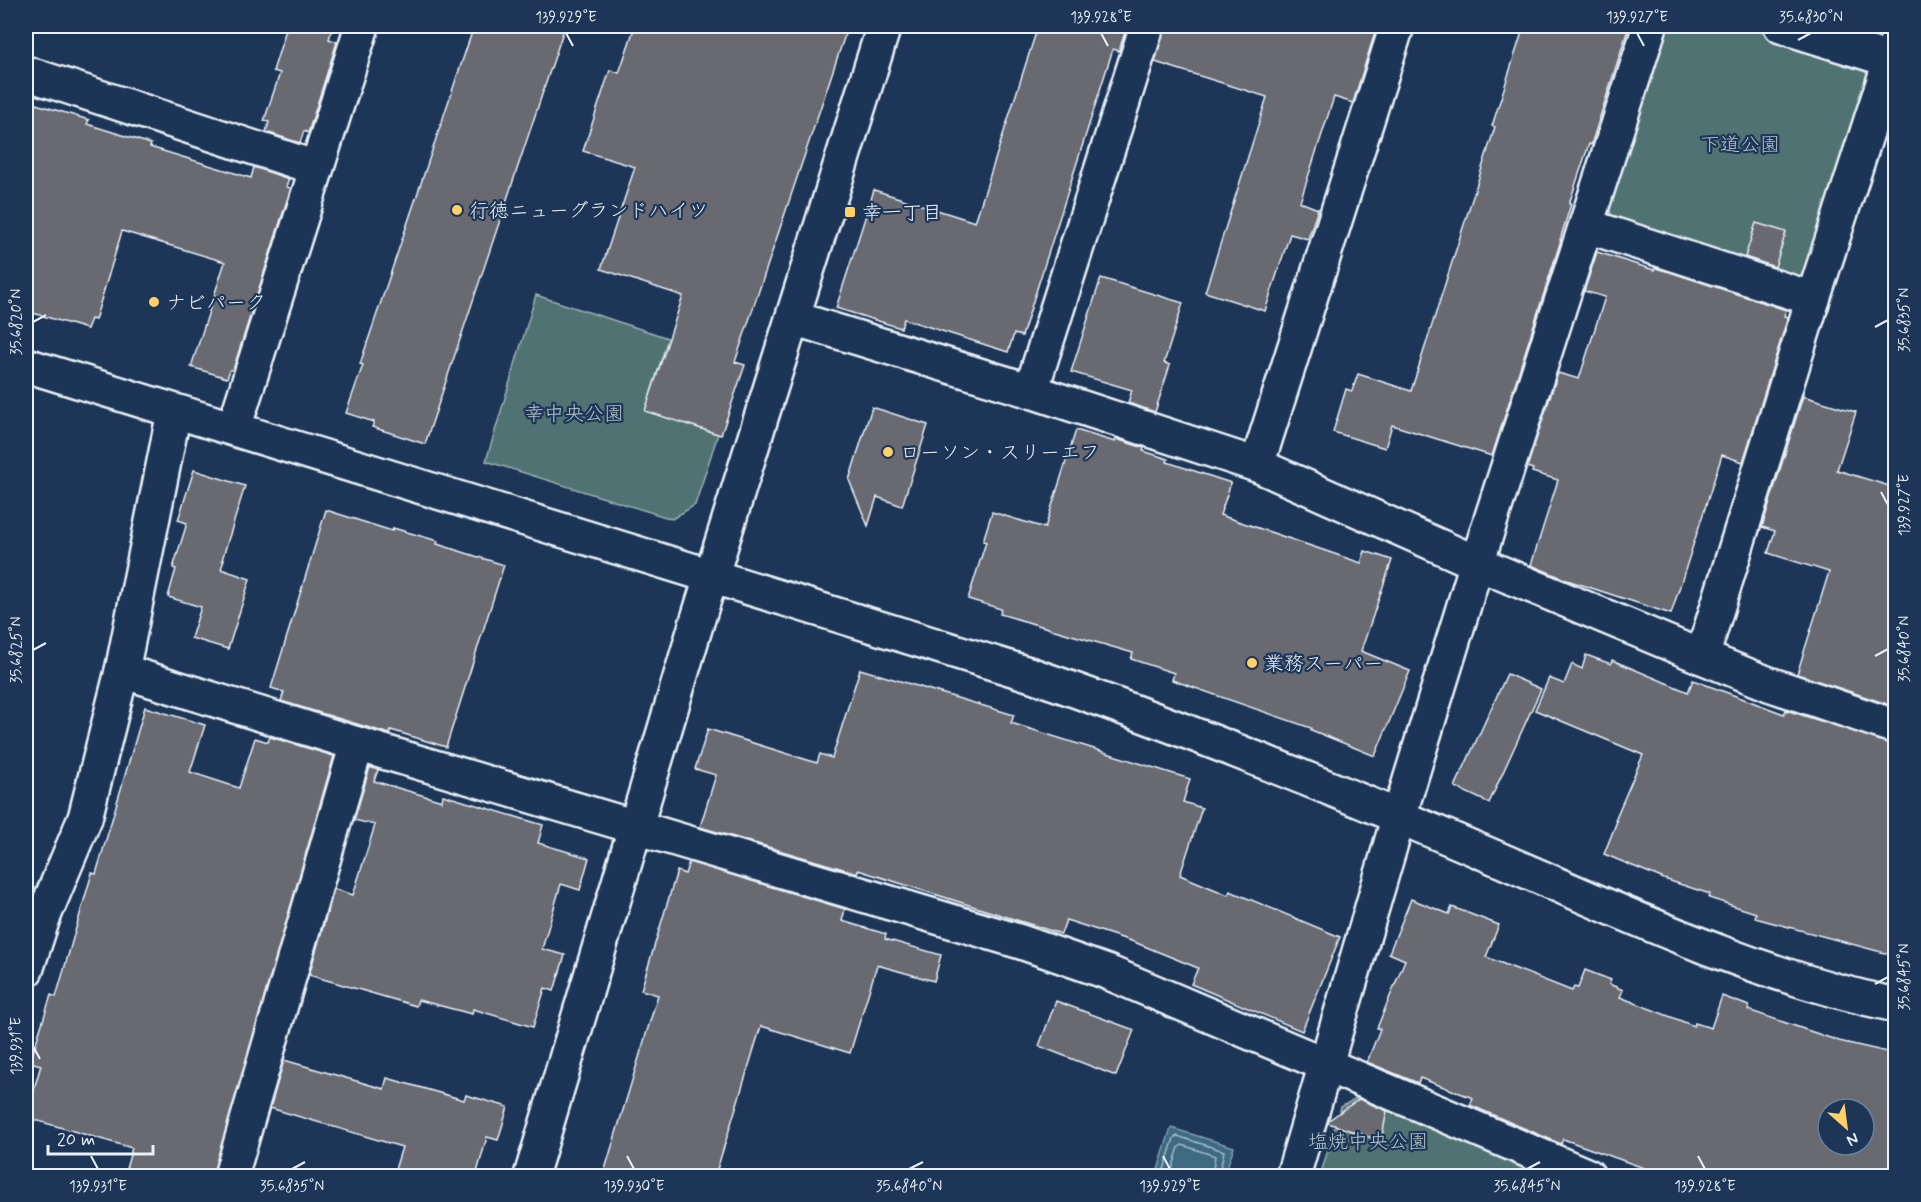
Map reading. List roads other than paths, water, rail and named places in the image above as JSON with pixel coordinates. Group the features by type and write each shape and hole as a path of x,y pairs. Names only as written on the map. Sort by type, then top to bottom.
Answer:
{"street":[{"path":"234,428 362,26"},
{"path":"531,1176 711,578 884,26"},
{"path":"1031,391 1147,26"},
{"path":"1257,465 1397,26"},
{"path":"1293,1176 1399,816 1477,563 1650,26"},
{"path":"1702,657 1813,298 1894,55 1780,26"},
{"path":"26,73 316,168"},
{"path":"1587,226 1813,298"},
{"path":"793,318 1031,391 1257,465 1477,563 1702,657 1769,684 1896,728"},
{"path":"26,365 711,578 1032,675 1274,764 1671,933 1818,985 1896,1005"},
{"path":"26,970 43,918 85,818 122,671 174,412"},
{"path":"122,671 357,744 1010,939 1107,972 1588,1176"},
{"path":"231,1176 357,744"}],"water":[{"path":"1171,1128 1234,1147 1224,1176 1156,1176"}],"place":[{"name":"行徳ニューグランドハイツ","path":"457,210"},
{"name":"幸一丁目","path":"850,212"},
{"name":"ナビパーク","path":"154,302"},
{"name":"ローソン・スリーエフ","path":"888,452"},
{"name":"業務スーパー","path":"1252,663"}],"park label":[{"name":"下道公園","path":"1740,144"},
{"name":"幸中央公園","path":"574,413"},
{"name":"塩焼中央公園","path":"1368,1141"}]}
